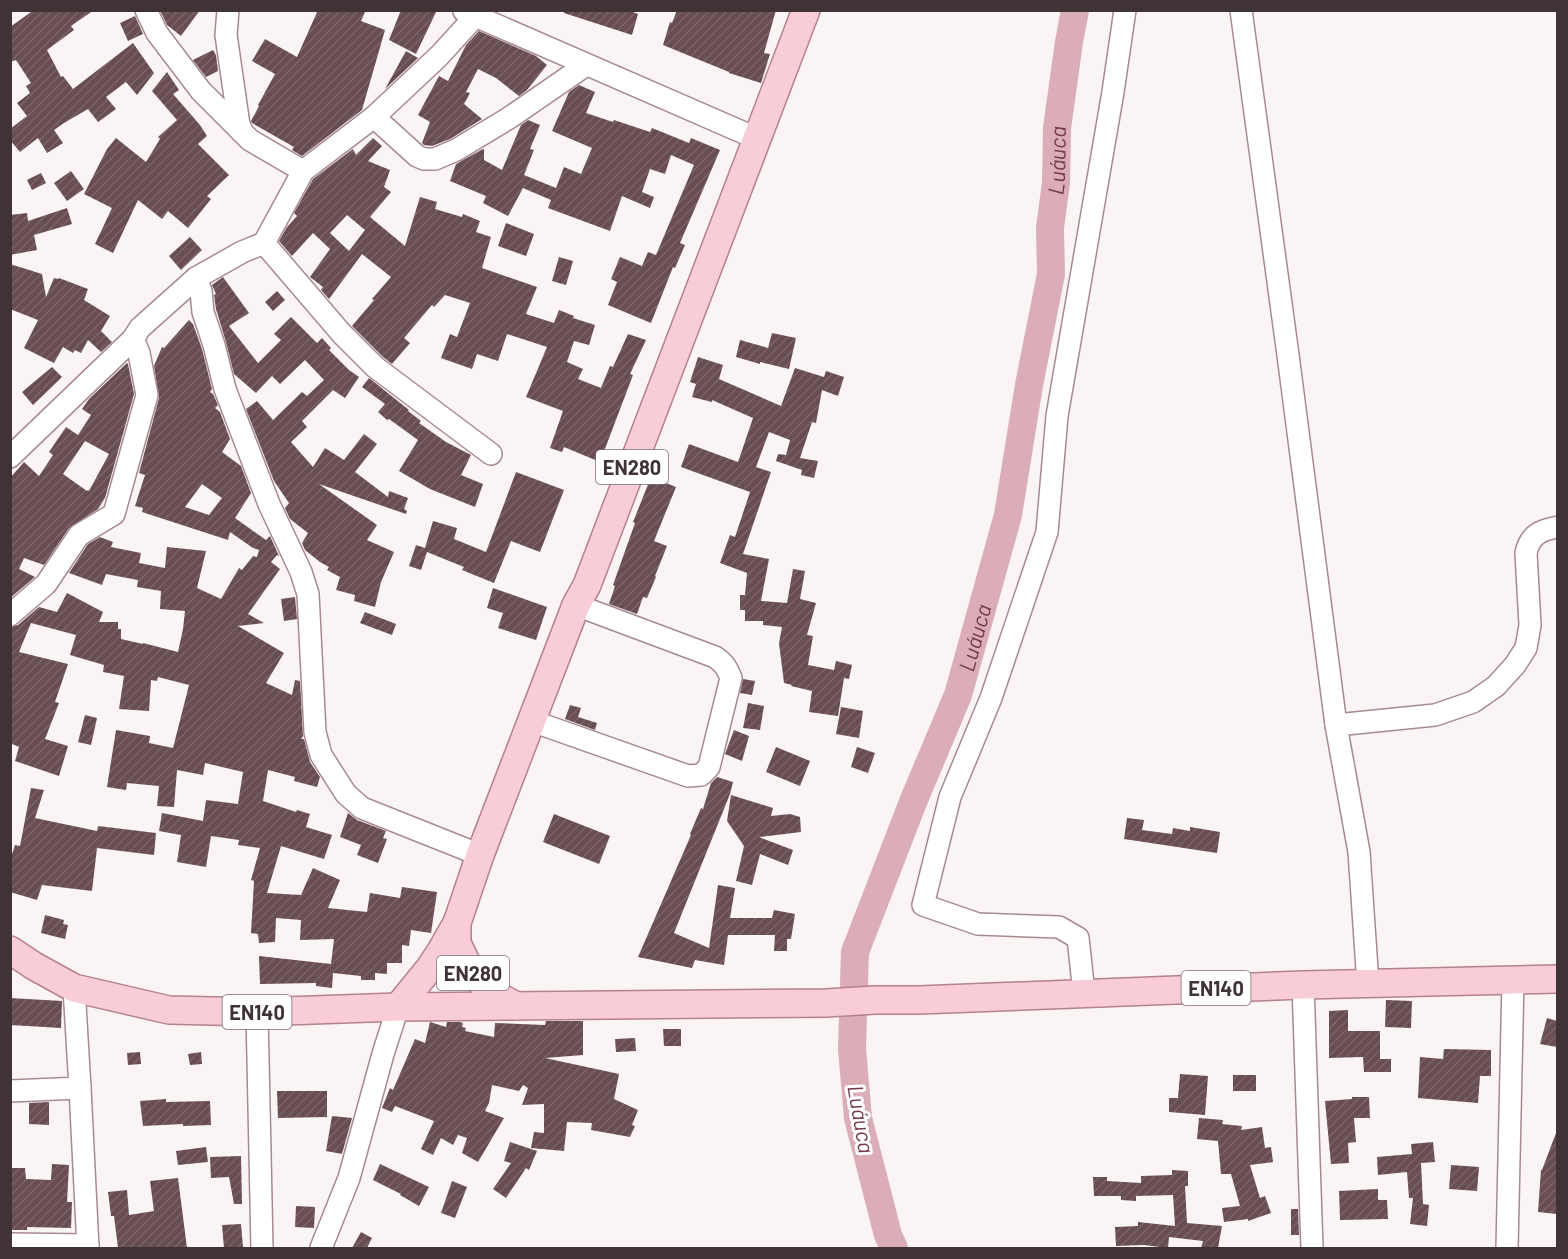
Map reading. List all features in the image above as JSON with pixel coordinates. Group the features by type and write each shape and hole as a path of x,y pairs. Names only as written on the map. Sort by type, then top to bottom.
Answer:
{"main road":[{"name":"EN280","path":"398,1007 429,969 457,923 480,855 576,606 587,585 806,10"},
{"name":"EN280","path":"457,923 457,943 474,974 489,991 516,1006"},
{"name":"EN140","path":"10,950 74,988 169,1010 257,1012 398,1007 826,1003 1304,985 1557,979"}],"street":[{"path":"146,10 157,33 201,91 250,140 303,171"},
{"path":"228,10 226,35 239,125 243,133"},
{"path":"1084,993 1078,938 1059,927 978,924 923,904 950,797 991,699 1047,532 1057,416 1125,10"},
{"path":"1241,10 1336,725 1359,852 1368,984"},
{"path":"10,457 133,339 140,328 196,278 242,252 264,243 303,171 374,117 439,56 473,12 586,65 758,139"},
{"path":"374,117 417,156 424,159 435,159 456,150 509,118 586,65"},
{"path":"264,243 342,334 375,367 491,454"},
{"path":"196,278 201,291 203,312 225,389 268,504 301,572 308,594 315,732 321,755 346,794 362,808 480,855"},
{"path":"10,615 46,584 79,536 114,514 147,395 139,353 133,339"},
{"path":"1336,725 1436,715 1473,702 1496,686 1515,665 1526,648 1530,626 1527,545 1540,531 1557,527"},
{"path":"532,721 688,776 700,775 709,767 731,678 723,662 715,657 576,606"},
{"path":"1507,1248 1513,980"},
{"path":"1304,985 1312,1248"},
{"path":"10,1244 88,1247 74,988"},
{"path":"321,1248 349,1178 382,1054 398,1007"},
{"path":"257,1012 262,1248"},
{"path":"10,1091 80,1088"}],"building":[{"path":"34,10 94,10 71,26 74,30 47,50 61,77 63,76 73,89 133,43 154,73 137,95 126,82 106,97 116,109 98,122 88,109 54,130 63,143 47,153 38,138 20,152 10,140 10,129 27,116 17,103 30,93 26,86 31,83 16,60 10,62 10,27"},
{"path":"160,10 200,10 181,36 167,25"},
{"path":"318,10 366,10 361,21 385,30 362,110 302,156 292,150 294,147 252,123 258,105 275,74 252,61 265,39 297,57"},
{"path":"401,10 437,10 416,54 389,40"},
{"path":"564,10 628,10 638,14 632,35 564,13"},
{"path":"677,10 776,10 764,53 770,54 761,83 729,73 663,45 670,22 672,23"},
{"path":"135,16 143,34 128,41 120,23"},
{"path":"479,31 536,56 547,65 527,90 519,96 496,78 478,69 466,92 470,93 464,104 482,119 450,139 432,146 424,145 422,143 430,122 418,115 439,76 448,81 466,45"},
{"path":"213,50 218,71 206,77 193,60"},
{"path":"406,51 418,58 385,89"},
{"path":"167,72 179,90 173,94 207,136 198,144 229,175 207,196 211,199 188,228 168,211 162,219 138,200 113,253 95,244 112,208 84,194 107,149 116,138 146,162 160,139 158,137 177,120 152,91"},
{"path":"579,85 595,92 586,113 650,132 652,128 689,143 691,138 720,150 680,243 685,245 675,268 673,267 651,323 608,305 617,282 611,279 620,257 642,266 648,252 656,255 694,165 671,155 665,174 650,169 642,192 654,197 650,208 622,196 610,231 548,208 551,200 523,188 508,216 483,203 486,196 450,181 456,164 484,149 484,160 502,170 521,125 528,120 540,125 530,149 534,150 524,175 556,188 564,167 581,174 592,148 552,131 569,92"},
{"path":"373,138 382,146 368,161 390,170 384,187 391,192 370,217 405,246 420,197 437,202 435,209 462,217 463,214 480,221 476,232 491,237 482,268 537,287 526,314 554,323 559,310 574,316 573,318 595,325 589,345 574,341 567,362 583,369 578,379 601,388 628,334 646,340 630,374 633,375 600,462 564,447 562,452 550,448 563,411 526,397 547,347 507,334 498,361 477,354 472,369 441,358 450,334 457,337 470,303 445,295 434,307 432,305 404,338 410,343 392,364 352,326 391,277 362,254 329,299 321,290 323,287 310,277 330,249 313,233 292,256 279,241 297,216 294,213 313,179 353,149 356,155","holes":["347,215 365,230 349,251 330,233"]},
{"path":"71,171 84,189 67,201 54,183"},
{"path":"41,173 46,183 32,190 27,180"},
{"path":"67,208 72,224 34,235 37,250 10,255 10,215 27,213 28,221"},
{"path":"506,223 534,234 526,256 498,246"},
{"path":"190,237 202,250 181,270 169,256"},
{"path":"559,257 573,261 566,285 552,281"},
{"path":"10,264 42,274 46,297 54,278 88,289 84,300 110,316 101,331 112,342 101,352 88,340 81,353 75,350 73,353 63,347 54,363 24,348 38,320 10,309"},
{"path":"223,277 249,313 229,326 258,363 281,340 274,334 291,317 317,343 322,338 331,348 329,350 359,377 345,398 333,390 302,421 307,427 291,442 313,467 325,448 344,460 364,434 377,444 355,472 388,497 389,491 408,498 404,509 407,511 406,514 319,484 377,525 367,540 394,552 381,582 375,607 354,601 355,595 336,590 340,577 327,570 329,567 305,550 302,543 308,533 290,519 285,508 289,503 274,481 246,409 257,401 273,420 302,392 307,396 324,380 305,360 280,384 272,376 256,393 234,374 216,309 214,295 216,294 212,285"},
{"path":"277,291 285,300 273,311 265,302"},
{"path":"189,320 193,324 212,389 210,392 218,405 215,408 220,412 230,439 222,452 241,466 251,493 235,518 266,540 270,536 279,556 277,555 271,562 280,569 248,614 264,623 238,626 284,653 266,683 292,695 295,680 300,681 303,736 301,739 304,739 310,762 320,777 317,787 294,781 295,777 268,770 263,801 296,812 297,810 310,814 306,827 332,835 324,859 281,846 267,893 301,895 313,868 340,880 328,908 367,912 370,893 400,898 402,887 437,892 431,933 411,930 409,946 402,945 402,963 387,963 387,974 375,973 375,980 361,980 361,976 333,973 332,988 316,986 316,983 260,984 259,956 331,964 334,939 300,940 301,920 276,918 275,942 259,943 258,934 251,933 254,881 251,880 260,848 238,845 239,840 211,836 206,867 177,862 181,835 159,831 162,813 203,821 206,800 238,804 243,772 205,763 203,775 177,770 174,807 157,806 159,786 127,783 126,790 107,787 116,730 150,736 149,743 173,748 189,685 158,677 157,681 151,680 149,711 119,709 124,676 103,672 104,665 70,655 76,635 31,623 19,652 68,664 55,702 59,703 45,739 68,746 59,776 15,761 19,747 10,743 10,627 18,625 39,607 57,612 67,593 103,612 99,622 118,622 121,639 178,652 185,611 160,609 161,591 137,587 138,580 106,574 102,585 69,573 88,544 100,537 113,542 111,547 141,553 139,563 165,568 167,547 206,551 197,588 221,599 239,568 242,570 253,556 257,557 259,550 230,532 228,540 142,512 143,508 135,506 145,475 139,473 159,398 154,366 162,347 164,348","holes":["202,484 222,498 209,515 185,507"]},
{"path":"772,333 796,338 789,369 736,357 740,340 768,348"},
{"path":"698,357 723,365 719,379 781,406 795,368 824,377 826,371 844,377 838,396 822,390 816,423 812,422 800,458 818,461 814,478 801,475 802,470 776,461 778,454 786,455 790,440 769,432 756,467 771,472 743,554 769,559 761,601 787,603 793,569 805,571 800,599 816,603 807,635 813,636 808,665 834,670 836,661 852,665 849,679 844,678 838,716 809,712 812,691 784,683 779,643 782,627 763,625 763,621 745,621 745,610 740,610 740,595 745,595 747,573 720,563 730,535 735,537 750,492 681,467 689,444 738,462 753,418 712,400 712,402 692,397 696,384 690,382"},
{"path":"128,364 134,394 105,498 98,509 69,528 44,565 24,558 19,569 35,577 10,598 10,478 24,462 39,476 53,455 49,452 66,427 78,435 91,415 82,409 89,399","holes":["85,441 109,454 89,491 63,474"]},
{"path":"52,367 62,377 33,405 22,392"},
{"path":"369,378 409,410 421,421 419,423 446,442 471,455 461,475 483,484 475,507 430,489 399,471 418,440 378,412 385,404 362,387"},
{"path":"516,472 564,490 540,552 511,541 494,583 462,570 464,567 427,552 421,570 409,566 416,545 425,548 433,521 457,528 454,539 486,552"},
{"path":"651,477 676,487 654,541 667,546 647,598 643,597 637,614 609,604 615,586 613,585 635,523 633,522"},
{"path":"493,588 547,607 536,640 498,628 503,613 487,608"},
{"path":"295,597 297,619 284,621 281,599"},
{"path":"365,612 396,624 392,635 360,623"},
{"path":"743,679 755,681 752,695 740,693"},
{"path":"748,703 764,706 760,730 743,728"},
{"path":"570,705 581,708 578,717 597,723 595,730 565,719"},
{"path":"841,707 863,711 859,738 836,734"},
{"path":"85,715 97,718 91,745 78,742"},
{"path":"734,730 749,736 742,761 725,754"},
{"path":"776,747 810,761 800,786 766,772"},
{"path":"857,747 875,753 868,773 851,767"},
{"path":"717,777 733,782 730,794 674,933 709,948 718,885 735,888 730,918 772,918 774,910 795,914 791,939 787,939 787,951 774,951 775,935 728,935 724,965 695,960 692,968 638,957 701,808 703,809 711,783"},
{"path":"31,788 44,790 35,818 97,831 98,826 156,833 154,855 97,848 92,891 42,885 37,900 10,892 10,860 15,845 20,846"},
{"path":"731,795 773,808 771,816 790,814 800,817 801,832 759,837 793,850 788,865 760,854 752,885 736,881 744,846 727,821"},
{"path":"348,813 357,820 386,831 383,838 387,839 378,863 357,855 361,845 340,837"},
{"path":"554,814 610,836 599,864 543,842"},
{"path":"1127,818 1144,820 1142,830 1172,834 1173,828 1190,831 1190,827 1220,832 1217,853 1124,839"},
{"path":"45,915 64,920 63,924 68,925 65,939 41,933"},
{"path":"10,998 62,1001 61,1028 10,1025"},
{"path":"1386,1000 1412,1001 1411,1028 1385,1027"},
{"path":"1348,1010 1348,1031 1380,1031 1380,1059 1391,1059 1391,1072 1364,1072 1363,1057 1329,1058 1329,1011"},
{"path":"1547,1018 1557,1021 1557,1047 1540,1044"},
{"path":"546,1021 583,1021 583,1055 545,1058 619,1074 614,1099 638,1110 630,1137 591,1130 592,1123 567,1122 564,1151 531,1148 534,1132 544,1133 544,1104 522,1105 528,1088 523,1085 519,1091 492,1085 485,1111 504,1118 478,1162 462,1153 467,1138 458,1135 453,1145 441,1138 433,1155 421,1149 434,1121 395,1106 392,1112 382,1108 390,1088 393,1090 415,1039 425,1043 430,1022 446,1027 447,1022 460,1022 463,1023 462,1027 466,1028 465,1031 494,1037 495,1023 545,1025"},
{"path":"663,1029 681,1029 681,1046 664,1046"},
{"path":"635,1038 636,1051 616,1052 615,1039"},
{"path":"1444,1049 1491,1050 1491,1076 1480,1076 1478,1103 1418,1098 1420,1057 1443,1059"},
{"path":"140,1052 141,1064 128,1065 127,1053"},
{"path":"201,1052 202,1064 190,1065 188,1054"},
{"path":"1180,1074 1208,1076 1205,1115 1169,1112 1169,1098 1178,1098"},
{"path":"1233,1075 1256,1075 1256,1091 1233,1091"},
{"path":"277,1091 327,1091 327,1117 278,1118"},
{"path":"1352,1097 1369,1097 1370,1118 1354,1118 1356,1142 1348,1143 1349,1163 1331,1164 1325,1101 1352,1099"},
{"path":"166,1099 166,1102 210,1101 211,1125 143,1126 140,1101"},
{"path":"49,1102 49,1125 29,1124 29,1103"},
{"path":"332,1116 352,1118 342,1154 326,1151"},
{"path":"1199,1118 1223,1120 1222,1124 1242,1126 1241,1130 1262,1127 1265,1148 1271,1147 1273,1162 1250,1165 1260,1198 1265,1196 1271,1213 1248,1221 1248,1219 1224,1222 1222,1208 1240,1206 1231,1174 1221,1174 1218,1141 1197,1139"},
{"path":"1556,1133 1557,1214 1538,1212 1541,1170"},
{"path":"510,1142 537,1151 529,1170 526,1168 506,1198 493,1189 511,1163 504,1161"},
{"path":"1433,1142 1435,1162 1421,1163 1423,1204 1429,1205 1427,1226 1410,1224 1413,1198 1409,1198 1407,1172 1378,1175 1377,1157 1412,1154 1411,1144"},
{"path":"206,1147 208,1162 178,1165 176,1151"},
{"path":"241,1156 242,1204 234,1204 229,1177 211,1178 210,1157"},
{"path":"52,1164 69,1165 67,1202 72,1202 71,1228 27,1227 27,1230 10,1230 10,1168 25,1168 26,1179 51,1180"},
{"path":"380,1164 429,1187 419,1206 373,1180"},
{"path":"1451,1165 1479,1167 1477,1191 1449,1189"},
{"path":"1172,1170 1188,1171 1188,1186 1185,1186 1187,1223 1222,1226 1218,1248 1201,1248 1203,1241 1169,1237 1168,1248 1144,1245 1116,1246 1115,1227 1138,1226 1138,1222 1175,1226 1173,1195 1136,1196 1136,1201 1121,1200 1121,1196 1094,1196 1093,1177 1107,1177 1107,1181 1141,1183 1141,1176 1172,1175"},
{"path":"178,1178 187,1248 118,1248 108,1192 127,1190 129,1215 154,1211 150,1181"},
{"path":"452,1181 467,1187 455,1218 441,1213"},
{"path":"1378,1189 1378,1200 1387,1200 1388,1219 1340,1220 1339,1191"},
{"path":"296,1206 315,1207 314,1228 295,1227"},
{"path":"1291,1209 1298,1209 1299,1235 1291,1235"},
{"path":"241,1224 243,1247 224,1248 222,1225"},
{"path":"361,1232 372,1238 367,1248 352,1248"}],"waterway":[{"name":"Luáuca","path":"894,1248 888,1235 858,1118 852,1049 855,952 913,802 958,695 1008,515 1029,385 1051,274 1050,228 1056,183 1057,128 1075,10"}]}
